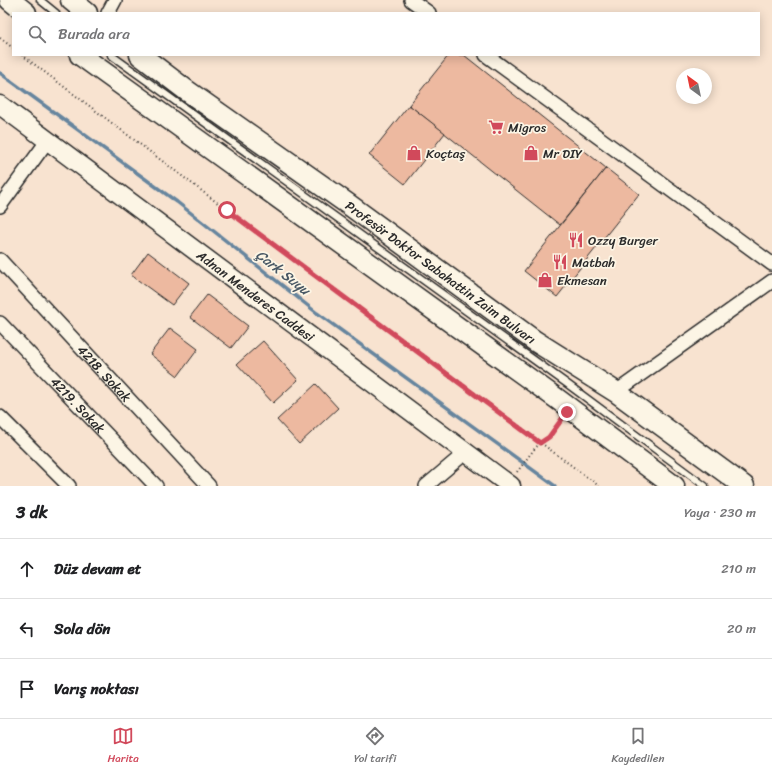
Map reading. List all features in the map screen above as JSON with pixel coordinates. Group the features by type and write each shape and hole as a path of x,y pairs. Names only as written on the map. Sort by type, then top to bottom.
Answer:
{"main road":[{"path":"10,0 25,12"},
{"path":"71,0 86,12"},
{"path":"81,56 556,398 674,486"},
{"name":"Profesör Doktor Sabahattin Zaim Bulvarı","path":"141,56 186,90 348,204 535,341 616,392 744,486"}],"street":[{"path":"109,12 115,0"},
{"path":"411,0 428,12"},
{"path":"487,56 772,264"},
{"name":"Adnan Menderes Caddesi","path":"0,105 465,454 510,485"},
{"path":"0,206 48,140"},
{"name":"4218. Sokak","path":"0,260 209,486"},
{"path":"616,392 772,281"},
{"name":"4219. Sokak","path":"0,323 156,486"},
{"path":"0,417 69,486"},
{"path":"426,486 465,454"}],"lane":[{"path":"40,0 55,12"},
{"path":"112,56 566,383 705,486"}],"path":[{"path":"0,38 12,47"},
{"path":"23,56 599,486"},
{"path":"510,485 535,448 549,437 563,418"}],"building":[{"path":"448,56 465,56 606,168 560,225 409,105"},
{"path":"409,105 445,133 405,184 369,155"},
{"path":"606,168 639,194 557,297 524,271"},
{"path":"148,252 189,283 172,305 131,275"},
{"path":"207,295 248,326 231,348 190,317"},
{"path":"170,328 198,349 178,376 150,354"},
{"path":"263,341 298,380 273,403 237,364"},
{"path":"316,384 338,408 299,444 277,420"}],"waterway":[{"name":"Çark Suyu","path":"0,73 177,202 317,313 555,486"}],"place":[{"name":"Migros","path":"496,127"},
{"name":"Koçtaş","path":"414,153"},
{"name":"Mr DIY","path":"531,153"},
{"name":"Ozzy Burger","path":"576,240"},
{"name":"Matbah","path":"560,262"},
{"name":"Ekmesan","path":"545,280"}],"route":[{"path":"227,210 540,443 549,437 567,412"}]}
